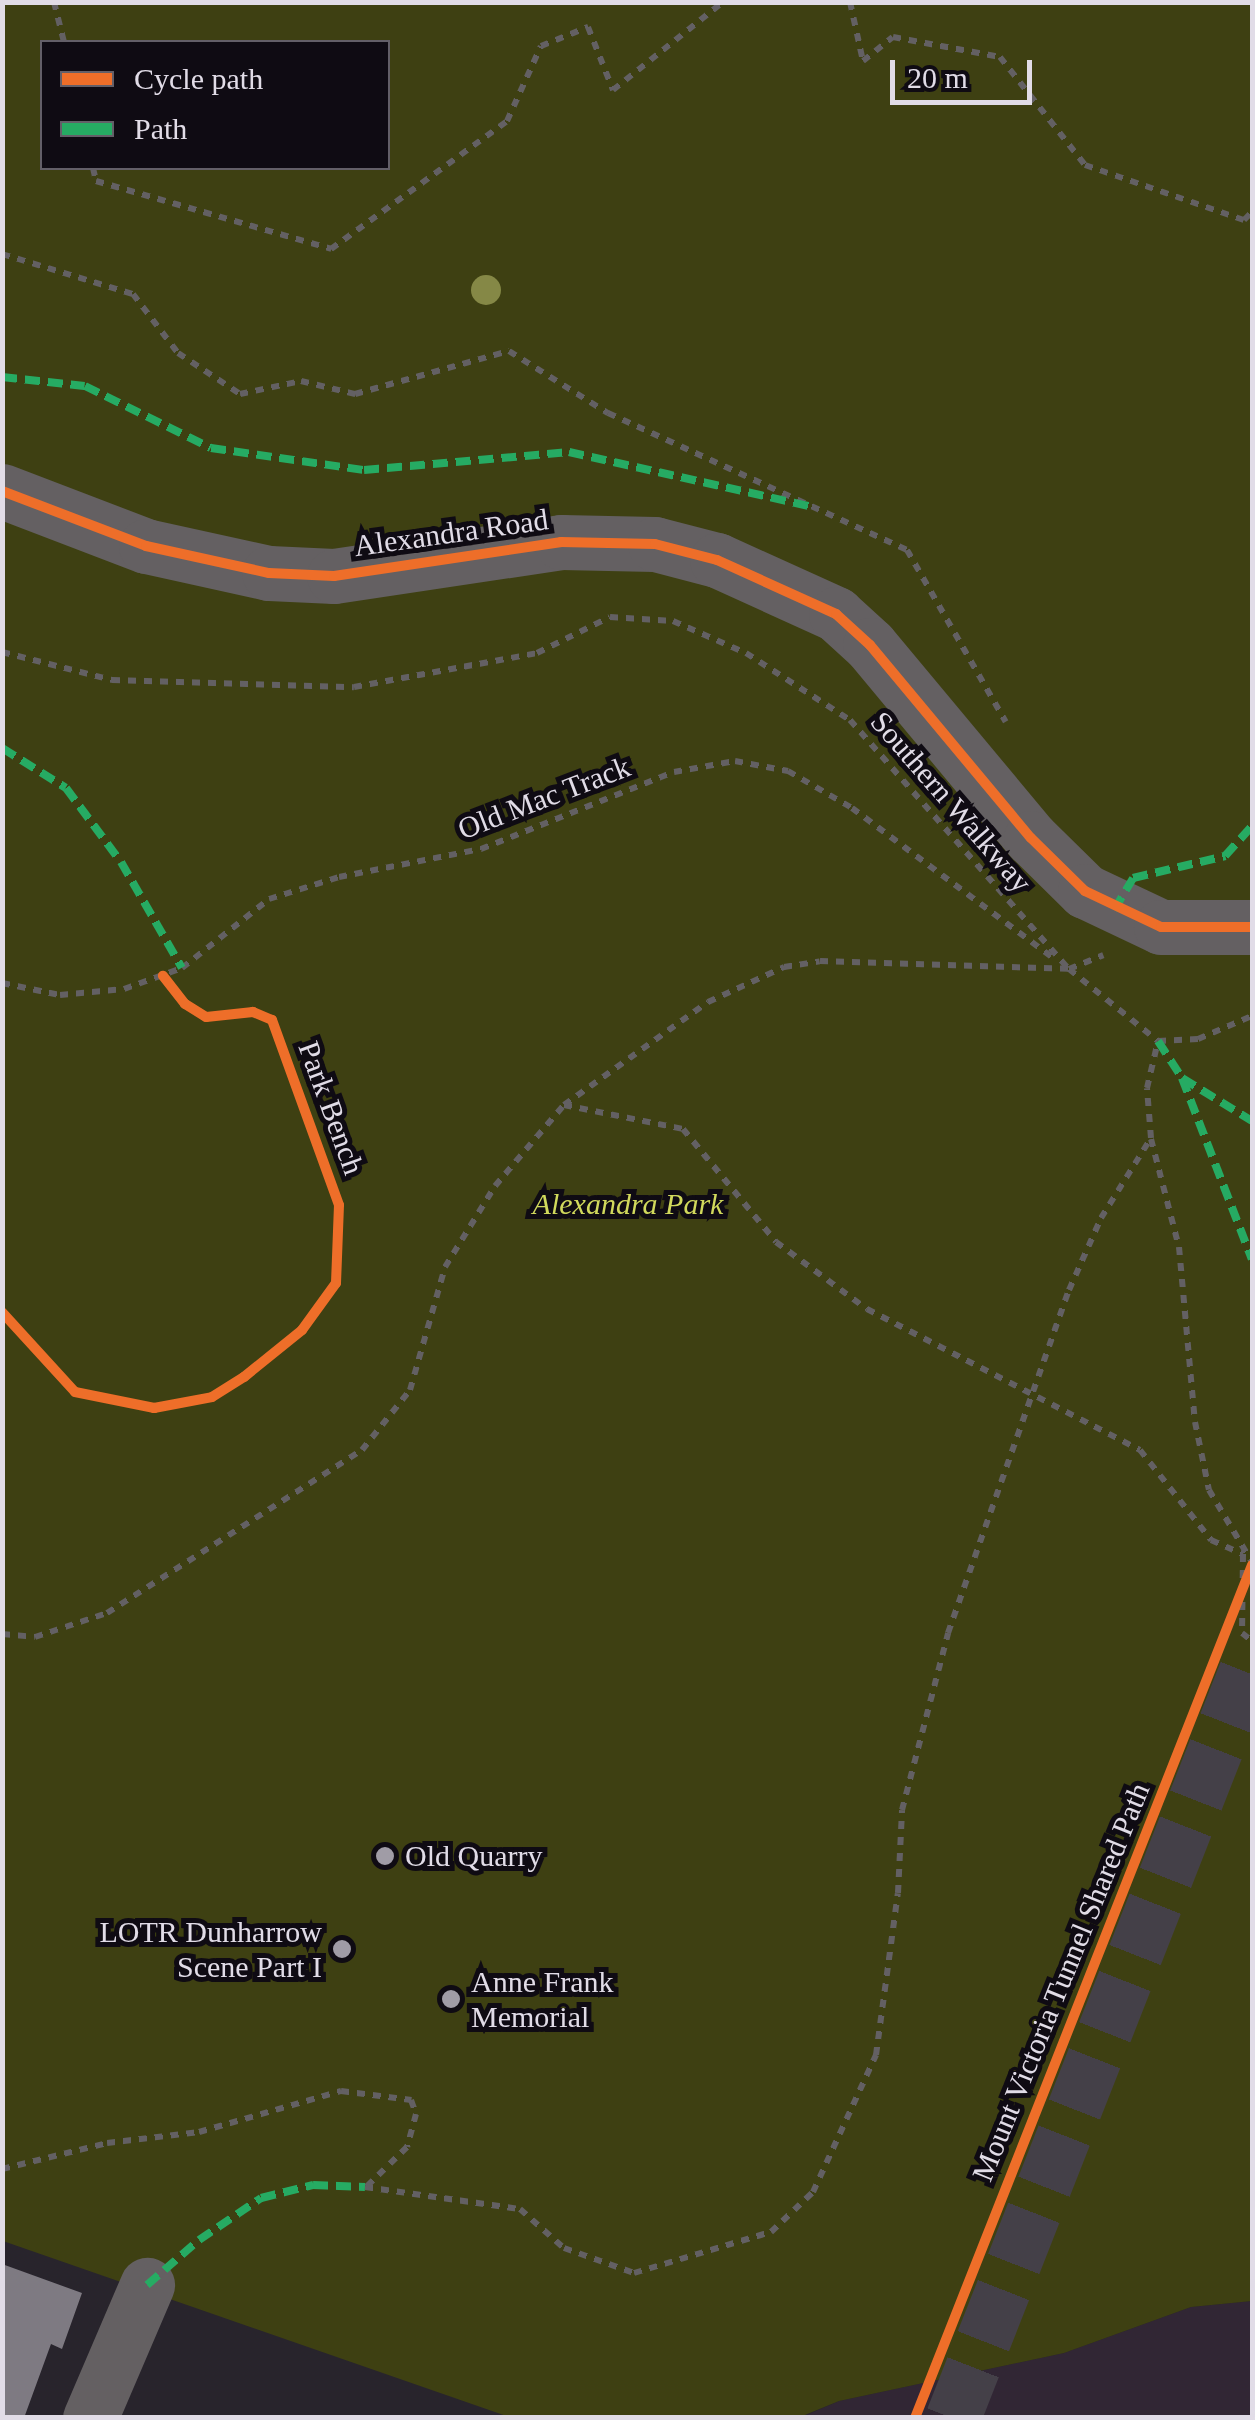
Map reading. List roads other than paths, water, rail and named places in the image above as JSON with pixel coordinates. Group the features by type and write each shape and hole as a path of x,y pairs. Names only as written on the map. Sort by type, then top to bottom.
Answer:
{"street":[{"name":"Alexandra Road","path":"2,491 146,546 269,573 334,576 561,542 655,544 717,560 836,614 870,645 1031,838 1114,910 1161,927 1252,927"},
{"path":"90,2418 148,2285"}],"tunnel":[{"path":"953,2418 1252,1657"}],"place":[{"name":"Old Quarry","path":"385,1856"},
{"name":"LOTR Dunharrow Scene Part I","path":"342,1949"},
{"name":"Anne Frank Memorial","path":"451,1999"}],"park label":[{"name":"Alexandra Park","path":"628,1204"}]}
